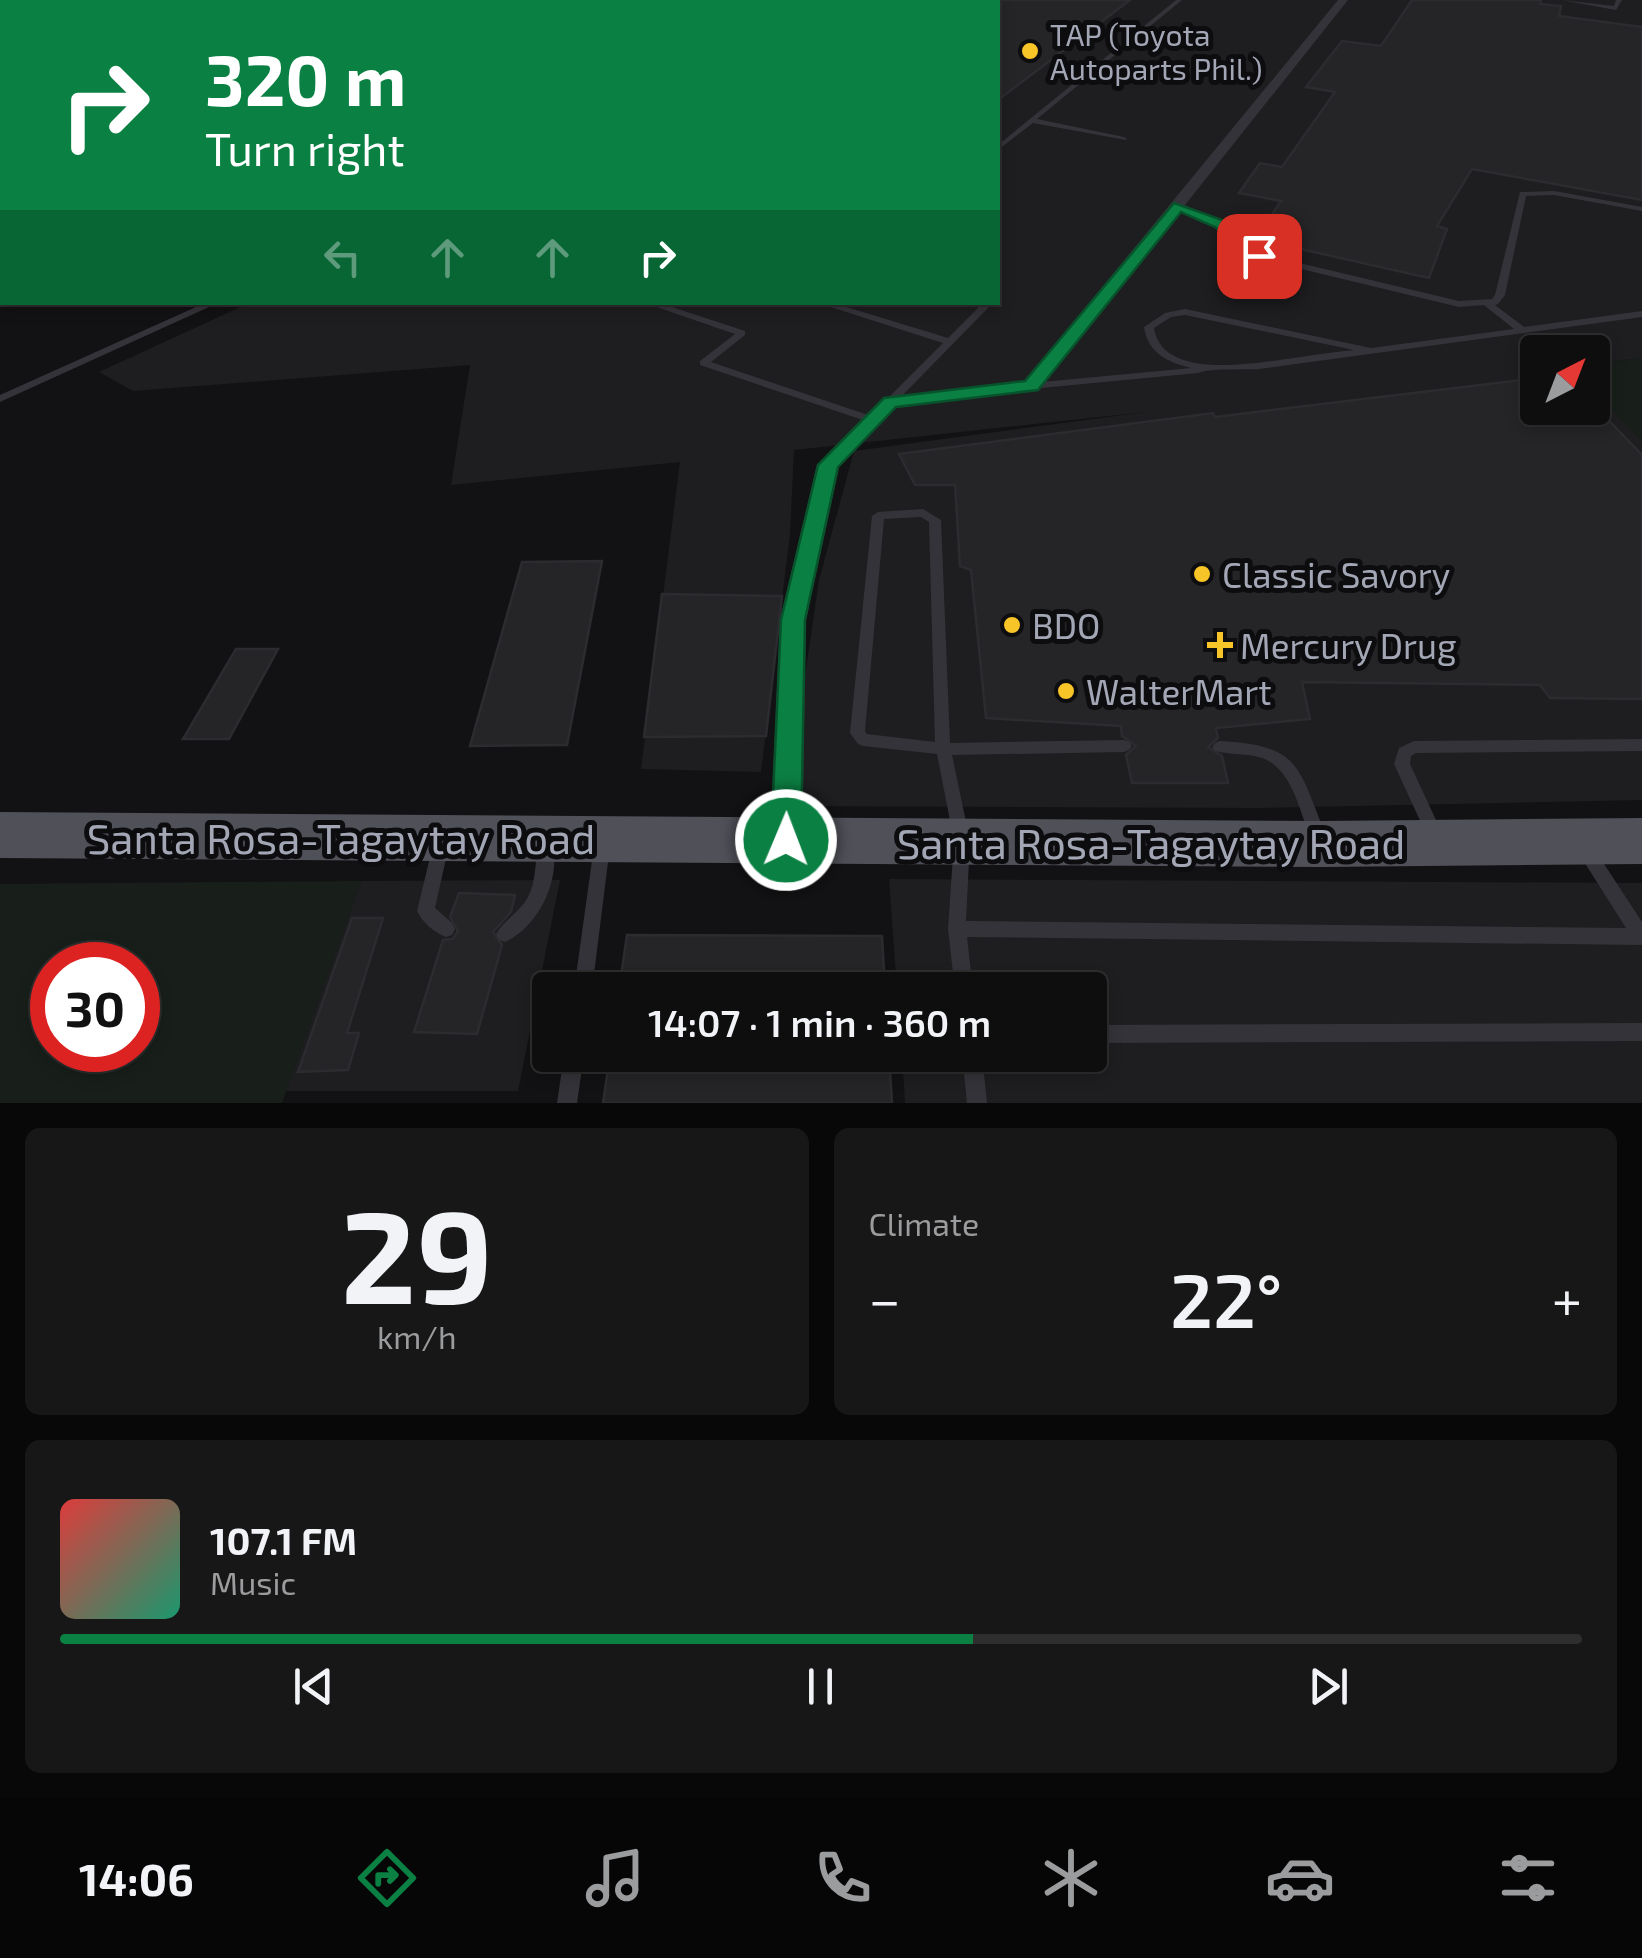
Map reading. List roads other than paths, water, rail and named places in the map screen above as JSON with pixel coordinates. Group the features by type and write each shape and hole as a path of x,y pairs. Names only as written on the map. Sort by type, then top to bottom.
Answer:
{"main road":[{"name":"Santa Rosa-Tagaytay Road","path":"0,835 1322,844 1642,842"}],"street":[{"path":"786,840 793,620 828,465 882,411 1031,386 1343,0"}],"lane":[{"path":"1000,146 1179,0"},
{"path":"1564,0 1611,8 1618,8 1619,0"},
{"path":"1030,120 1124,140"},
{"path":"1179,206 1220,224 1259,256 1460,304 1487,303 1500,295 1523,194 1554,192 1642,209"},
{"path":"1487,303 1522,330"},
{"path":"0,400 209,305"},
{"path":"655,305 742,333 704,363 882,411 982,305"},
{"path":"830,305 950,342"},
{"path":"1219,368 1177,361 1158,350 1149,338 1149,328 1168,314 1185,312 1373,350"},
{"path":"1031,386 1373,350 1642,314"},
{"path":"962,972 958,929 962,840 943,749 935,520 924,513 884,514 876,523 857,732 863,740 877,745 943,749 1124,746"},
{"path":"1440,843 1402,764 1404,752 1414,747 1642,744"},
{"path":"1220,747 1260,748 1276,754 1288,766 1322,844"},
{"path":"443,838 426,911 446,929"},
{"path":"505,934 536,907 545,874 546,838"},
{"path":"585,972 604,838"},
{"path":"1581,841 1641,937"},
{"path":"958,929 1641,937"},
{"path":"1107,1034 1642,1032"},
{"path":"568,1103 572,1072"},
{"path":"974,1072 977,1103"}],"place":[{"name":"TAP (Toyota Autoparts Phil.)","path":"1030,51"},
{"name":"Classic Savory","path":"1202,574"},
{"name":"BDO","path":"1012,625"},
{"name":"Mercury Drug","path":"1220,645"},
{"name":"WalterMart","path":"1066,691"}]}
